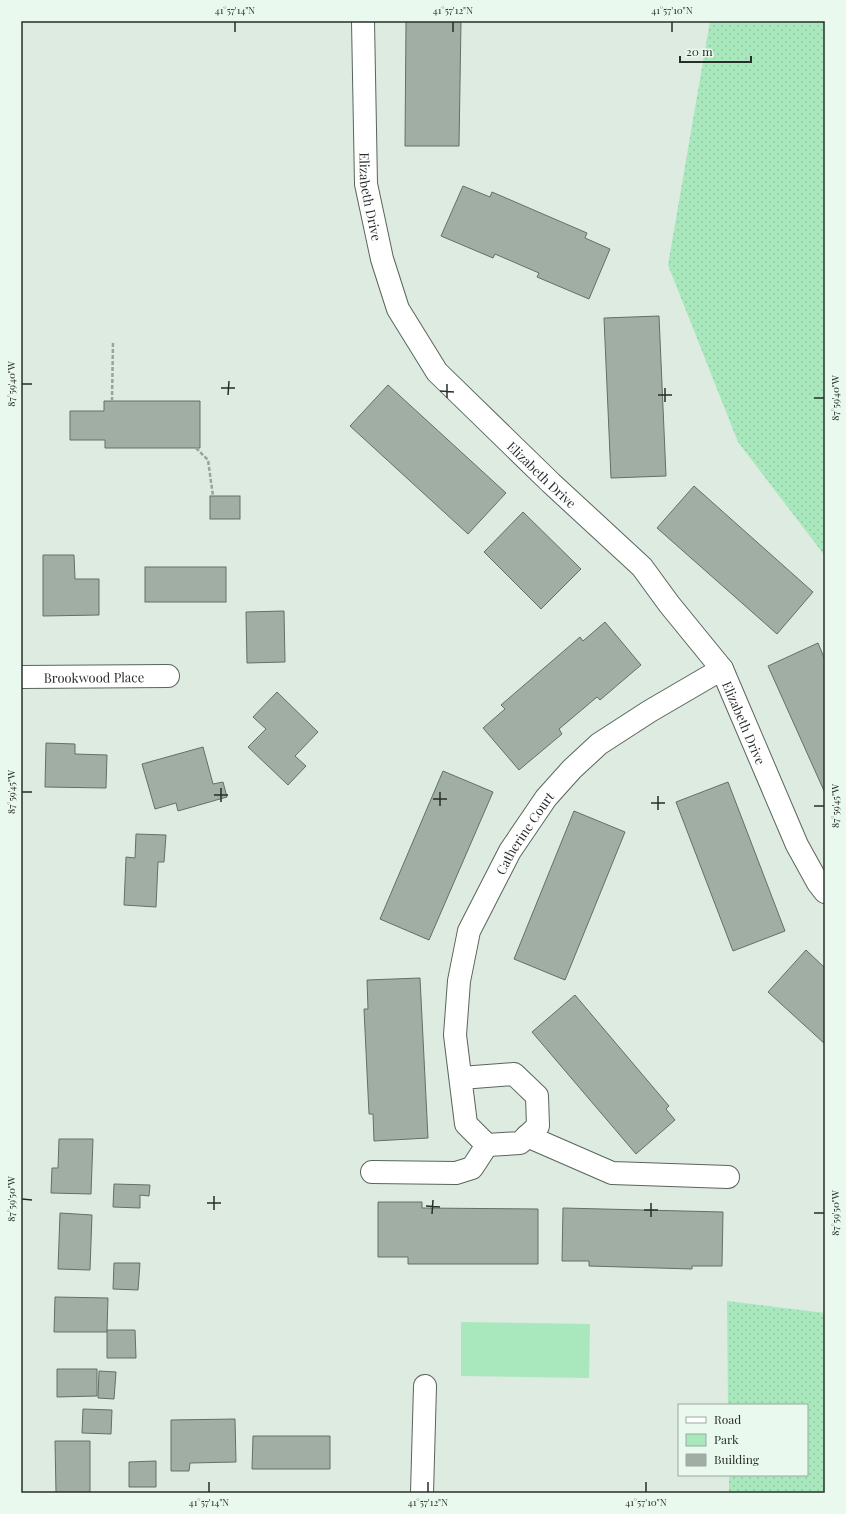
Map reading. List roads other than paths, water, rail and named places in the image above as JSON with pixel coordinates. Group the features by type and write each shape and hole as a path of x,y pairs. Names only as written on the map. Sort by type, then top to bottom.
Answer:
{"street":[{"name":"Elizabeth Drive","path":"363,21 366,184 382,259 398,309 437,372 551,483 642,567 668,604 722,669 797,845 818,883 825,892"},
{"name":"Catherine Court","path":"487,1145 466,1124 455,1036 459,981 469,931 510,851 546,798 572,769 599,744 650,711 722,669"},
{"name":"Brookwood Place","path":"21,677 168,676"},
{"path":"372,1172 456,1173 472,1168 487,1145 520,1143 538,1126 537,1096 514,1074 460,1078"},
{"path":"527,1136 612,1174 728,1177"},
{"path":"422,1493 425,1386"}]}
